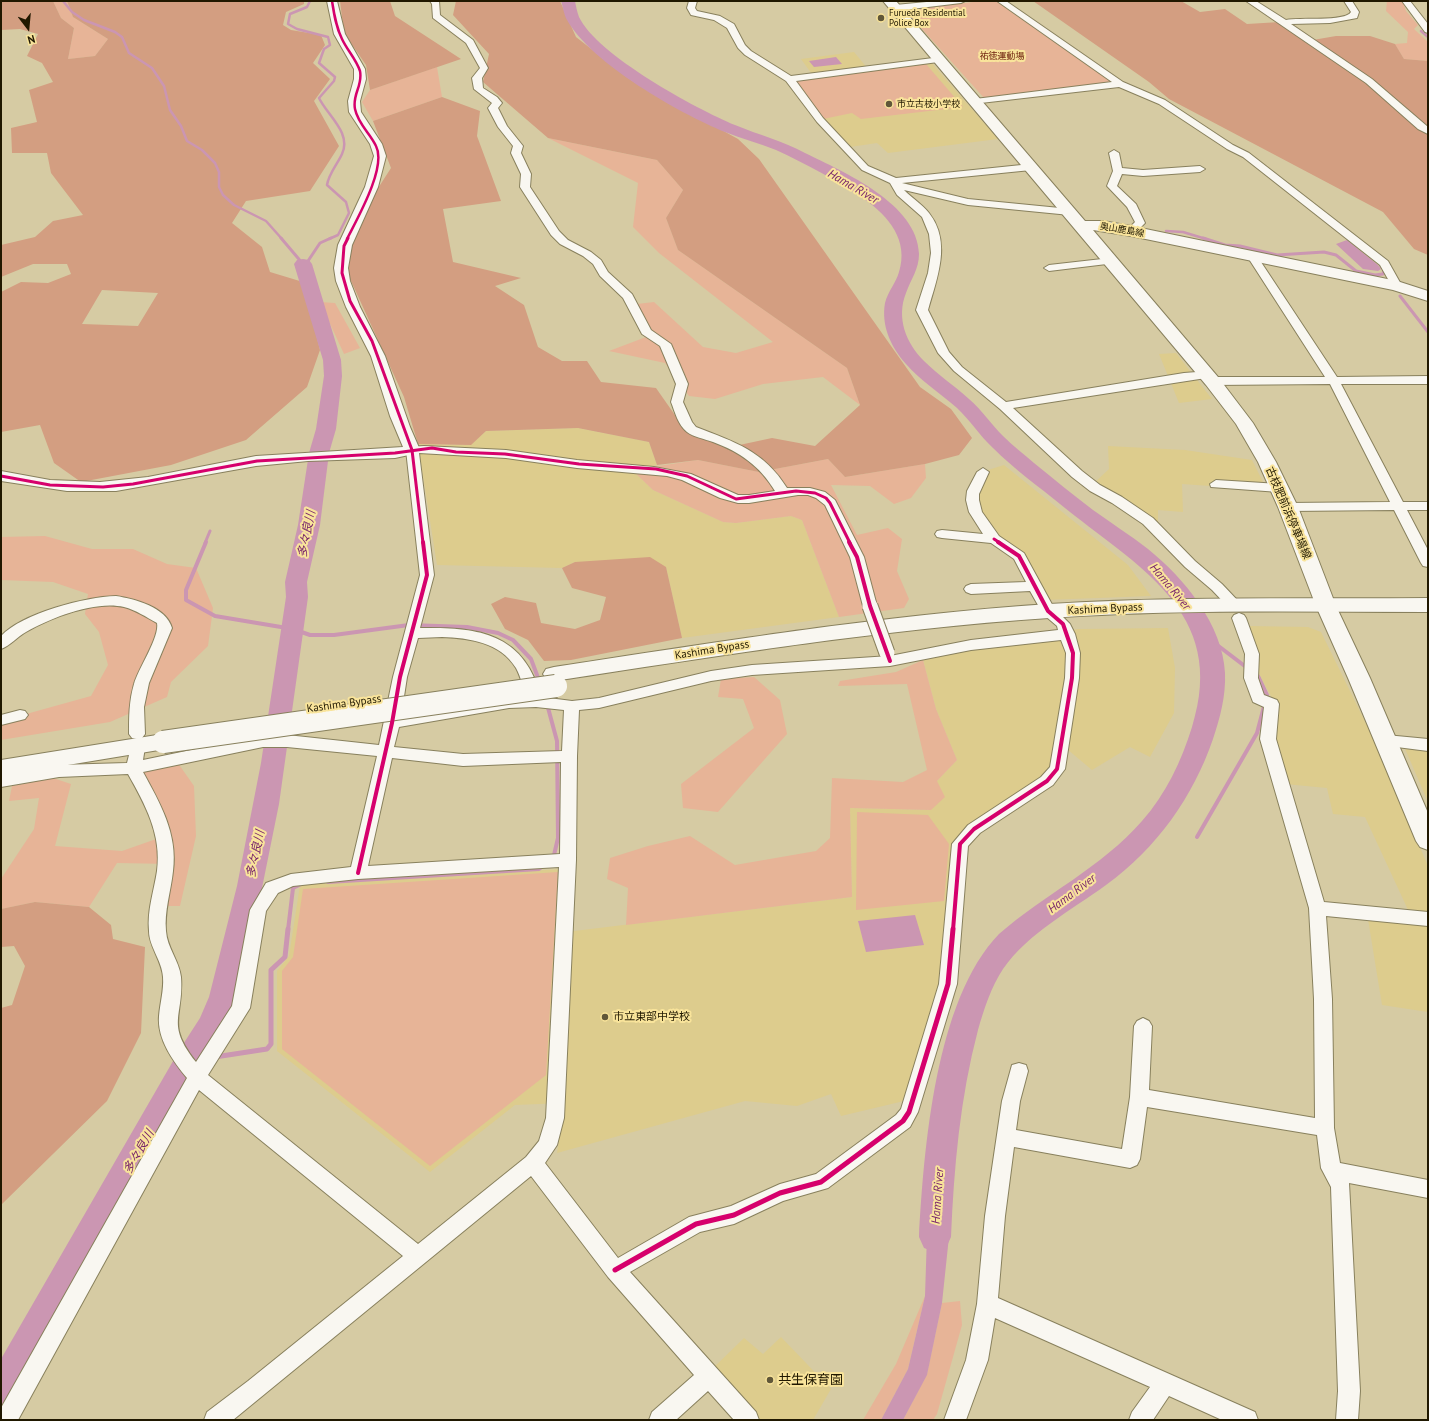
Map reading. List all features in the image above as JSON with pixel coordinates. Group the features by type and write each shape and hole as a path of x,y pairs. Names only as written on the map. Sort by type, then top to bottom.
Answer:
{"main road":[{"path":"892,5 1075,219"},
{"name":"奥山鹿島線","path":"1075,219 1397,286 1428,296"},
{"name":"古枝肥前浜停車場線","path":"1075,219 1209,378 1244,423 1267,462 1288,507 1329,612 1428,841"},
{"path":"1329,612 1428,605"},
{"path":"1230,612 1329,612 1428,617"},
{"name":"Kashima Bypass","path":"1,768 136,749 162,736 555,680 872,640 965,630 1059,623 1156,613 1230,612"},
{"name":"Kashima Bypass","path":"1,757 136,749"}],"street":[{"path":"332,1 335,21 342,40 355,59 360,72 360,84 354,97 355,110 360,123 376,145 380,156 369,195 344,246 342,273 350,301 374,347 412,450 427,575 400,677 392,723 358,873"},
{"path":"434,1 436,3 436,16 470,42 484,68 477,78 479,89 494,99 497,103 494,108 503,127 518,146 516,153 526,174 525,187 530,197 564,242 587,254 597,262 604,274 628,296 646,332 665,344 682,384 677,402 686,423 692,430 743,449 754,456 779,484 783,493"},
{"path":"693,1 691,8 694,13 726,22 731,26 741,46 748,53 789,79 820,120 865,168 895,183 968,202 1075,219"},
{"path":"892,5 961,1"},
{"path":"1001,1 1120,84 1162,102 1260,165 1384,263 1397,286"},
{"path":"1250,1 1285,23 1369,81 1421,127 1428,131"},
{"path":"1285,23 1294,19 1316,21 1354,16 1355,12 1348,1"},
{"path":"1406,1 1428,30"},
{"path":"789,79 938,59"},
{"path":"975,102 1120,84"},
{"path":"1114,153 1118,171 1112,186 1132,206 1140,223 1131,231"},
{"path":"895,183 1031,167"},
{"path":"1118,171 1143,173 1200,169"},
{"path":"895,183 922,210 930,221 934,235 936,255 934,272 922,310 944,353 958,369 1004,406 1077,474 1095,488 1117,500 1148,521 1190,564 1217,587 1252,654 1251,678 1265,701 1268,739 1317,908 1323,999 1325,1128 1331,1168 1341,1186 1349,1391 1347,1420"},
{"path":"1252,256 1334,381 1428,563"},
{"path":"1049,268 1111,261"},
{"path":"1004,406 1209,378 1334,381 1428,380"},
{"path":"1,476 50,485 103,487 133,484 217,467 257,461 313,456 395,453 432,448 456,452 505,454 579,464 656,469 687,476 736,499 746,499 796,491 815,493 826,498 830,503 857,557 870,606 889,657"},
{"path":"615,1270 696,1224 734,1215 780,1193 821,1182 903,1121 909,1112 948,984 960,844 974,829 1047,781 1057,769 1072,678 1073,653 1059,623 1034,586 1019,556 994,539 973,508 973,494 982,482 984,472"},
{"path":"1216,484 1279,488"},
{"path":"1288,507 1428,506"},
{"path":"942,534 994,539"},
{"path":"971,589 1034,586"},
{"path":"1,644 4,639 27,624 84,605 115,601 139,606 163,621 165,628 163,636 141,680 136,719 136,749 160,818 165,838 166,863 156,930 159,946 172,975 168,1021 174,1044 181,1057 205,1065 418,1256"},
{"path":"392,723 508,703 536,702 572,706 599,704 711,676 752,670 889,657 971,645 1059,623"},
{"path":"414,627 467,633 497,642 519,662 536,702"},
{"path":"214,1420 256,1390 533,1163 547,1145 555,1118 555,861 569,756 572,706"},
{"path":"1,720 20,715"},
{"path":"1,781 59,771 136,749 263,741 287,741 463,760 569,756"},
{"path":"1386,741 1428,745"},
{"path":"6,1420 205,1065 241,1008 258,910 272,888 292,880 358,873 555,861"},
{"path":"1317,908 1428,919"},
{"path":"1007,1137 1130,1159 1139,1097 1143,1026"},
{"path":"955,1420 977,1360 986,1304 994,1216 1007,1137 1011,1101 1019,1070"},
{"path":"1139,1097 1325,1128"},
{"path":"533,1163 615,1270 708,1377 748,1420"},
{"path":"1333,1171 1428,1189"},
{"path":"986,1304 1247,1420"},
{"path":"660,1420 708,1377"},
{"path":"1140,1420 1164,1384"}],"shaded area":[{"path":"1,1 53,1 61,18 74,28 68,59 95,56 108,39 73,17 67,1 304,1 304,4 286,12 283,25 291,30 321,35 325,45 313,63 330,79 314,101 339,146 310,191 246,201 232,223 262,247 270,272 303,282 320,350 307,387 246,440 171,465 81,482 54,463 40,425 1,432 1,292 21,282 48,283 71,274 67,264 33,264 1,277 1,245 35,237 53,221 83,215 51,173 47,153 12,153 11,128 37,122 29,90 53,82 42,63 27,56 38,34 20,29 1,30","holes":["102,290 158,293 138,326 82,324"]},
{"path":"340,1 390,1 395,16 461,59 370,90 366,65 344,33"},
{"path":"456,1 560,1 576,37 631,80 738,139 759,159 920,387 951,409 972,438 959,455 925,464 845,477 828,459 759,472 698,460 657,465 649,442 578,428 486,431 471,445 418,444 404,397 341,259 373,196 391,168 373,121 442,97 480,111 477,136 501,201 443,209 453,262 521,278 495,286 524,305 538,347 562,361 587,361 601,382 656,388 684,428 730,447 772,438 815,446 860,405 847,368 678,250 666,218 683,190 657,160 548,138 483,82 489,54 453,15"},
{"path":"1033,1 1181,1 1200,12 1225,9 1247,24 1280,22 1307,41 1336,36 1370,36 1395,44 1404,59 1428,61 1428,255 1414,249 1383,212 1169,99 1149,82"},
{"name":"市立古枝小学校","path":"854,52 869,70 931,62 998,139 888,153 877,143 850,147 822,120 794,80 814,77 801,59"},
{"path":"836,57 842,64 814,67 809,61"},
{"path":"1347,240 1381,269 1378,271 1363,269 1336,244"},
{"path":"1176,353 1212,399 1179,403 1159,354"},
{"path":"578,428 649,442 657,465 632,470 653,490 723,522 736,523 791,516 802,520 839,617 682,638 666,567 575,562 562,568 437,565 418,444 470,445 486,431"},
{"path":"1108,446 1185,450 1252,460 1267,490 1182,484 1183,512 1158,510 1158,527 1131,502 1093,484 1109,469"},
{"path":"1004,465 1128,565 1151,596 1045,600 1024,557 999,540 980,508 977,493 986,481 988,470"},
{"path":"650,557 666,567 682,638 571,660 544,661 528,640 505,629 491,604 505,597 536,603 541,623 575,629 600,620 606,597 572,588 562,568 575,562"},
{"path":"1247,626 1308,627 1321,632 1374,740 1428,866 1428,1012 1382,1005 1366,907 1409,912 1365,817 1333,814 1327,788 1285,784 1271,736 1274,702 1256,668"},
{"name":"市立東部中学校","path":"1168,628 1175,668 1174,713 1150,757 1130,747 1092,770 1067,749 1059,775 953,843 944,983 904,1101 841,1116 831,1094 797,1106 745,1101 557,1153 565,1103 515,1105 430,1172 277,1051 277,971 289,956 300,885 562,869 558,933 852,897 850,808 931,810 937,781 957,760 936,709 921,652 972,640 1079,629"},
{"path":"1400,737 1428,741 1428,802"},
{"path":"35,902 89,907 111,925 113,939 145,947 141,1033 107,1101 1,1205 1,1008 12,1005 25,966 14,946 1,947 1,909"},
{"path":"915,915 924,945 866,952 858,921"},
{"path":"928,1204 952,1208 942,1303 927,1375 903,1420 881,1420 908,1369 925,1296"},
{"name":"共生保育園","path":"781,1337 831,1389 813,1420 753,1420 710,1371 744,1338 763,1354"}],"green space":[{"path":"53,1 67,1 73,17 108,39 95,56 68,59 74,28 61,18"},
{"name":"祐徳運動場","path":"982,1 996,1 1114,84 985,99 905,10"},
{"path":"1387,1 1403,2 1406,11 1418,25 1414,29 1428,42 1428,61 1404,59 1395,44 1407,43 1408,32 1386,11"},
{"path":"926,64 963,107 861,119 852,113 823,119 797,81"},
{"path":"437,67 442,97 373,121 362,102 370,90"},
{"path":"548,138 657,160 683,190 666,218 678,250 847,368 860,405 823,377 763,384 715,399 689,396 665,363 609,351 654,334 637,304 654,302 703,347 736,353 773,342 659,253 633,227 638,183"},
{"path":"320,302 335,303 360,348 344,354"},
{"path":"828,459 845,477 925,464 926,478 911,498 894,504 870,486 831,485 857,535 888,528 902,539 897,571 909,599 904,608 839,617 802,520 791,516 736,523 723,522 653,490 632,470 698,460 759,472"},
{"path":"45,536 92,549 133,549 167,564 196,568 213,608 208,646 171,682 167,697 110,722 1,740 1,721 91,696 108,665 99,632 85,614 88,594 53,582 1,580 1,537"},
{"path":"923,660 936,709 957,760 937,781 945,797 931,810 850,808 852,897 626,925 628,888 607,879 610,858 648,846 690,836 735,865 816,851 830,838 832,778 903,782 927,770 907,684 838,686 840,681 896,672"},
{"path":"754,677 780,700 787,734 718,812 683,808 681,784 754,728 743,699 718,697 721,679"},
{"path":"173,756 194,786 196,836 180,906 164,906 170,864 117,863 89,907 35,902 1,909 1,879 34,829 39,798 9,801 12,786 53,778 71,784 55,846 122,851 159,838 138,784 145,760"},
{"path":"857,812 928,815 949,844 944,901 856,910"},
{"path":"558,872 546,1075 430,1166 282,1049 282,971 293,957 303,889"},
{"path":"925,1296 908,1369 881,1420 863,1420 896,1364"},
{"path":"960,1301 962,1325 937,1414 933,1420 903,1420 927,1374 942,1303"}],"waterway":[{"path":"63,1 72,12 84,20 115,32 122,37 129,53 152,68 164,86 170,110 181,126 187,141 202,150 215,163 219,172 219,187 223,195 234,205 266,221 282,239"},
{"path":"310,1 307,7 290,14 288,24 297,29 328,37 330,45 324,49 319,63 335,77 334,81 319,98 337,124 344,139 344,146 342,154 329,177 327,185 346,202 349,213 338,235 329,239"},
{"name":"Hama River","path":"568,1 573,18 587,37 608,56 632,74 708,119 733,130 774,144 807,159 873,197 895,217 903,228 909,241 910,256 908,271 897,293 893,311 895,331 907,353 923,371 962,402 1009,453 1089,517 1149,561 1183,599 1193,613 1208,643 1212,659 1214,679 1209,711 1194,757 1180,787 1162,815 1140,840 1102,874 1027,927 1009,942 994,959 981,982 966,1023 948,1102 938,1183 935,1237"},
{"path":"1421,31 1428,37"},
{"path":"1166,231 1183,232 1206,239"},
{"name":"多々良川","path":"281,238 303,264 308,261 320,243 331,238"},
{"path":"1203,238 1225,245 1240,246 1277,255 1324,252 1336,255 1356,271 1375,275 1383,274 1384,269 1381,266"},
{"name":"多々良川","path":"1,1392 190,1058 210,1026 224,997 251,886 267,804 297,597 296,582 309,525 319,453 326,429 333,376 332,360 303,264"},
{"path":"1400,296 1428,332"},
{"path":"205,543 210,531"},
{"path":"206,542 186,590 186,600 215,616 293,629 310,635 334,635 409,625 467,627 498,633 513,640 531,659 540,683"},
{"path":"1204,635 1246,667"},
{"path":"1197,837 1257,733 1267,695 1258,676"},
{"path":"547,704 557,741 558,838 554,855 551,858"},
{"path":"328,882 539,869 543,866"},
{"path":"288,930 293,888 301,884"},
{"path":"215,1057 267,1049 271,1044 271,970 285,957 288,929"},
{"path":"190,1058 204,1057"}],"cycle path":[{"path":"332,1 335,21 342,40 355,59 360,72 360,85 354,97 355,110 360,123 376,145 380,156 369,195 344,246 342,273 350,301 372,341 412,450 427,575 400,677 392,723 358,873"},
{"path":"1,476 50,485 103,487 133,484 217,467 257,461 395,453 432,448 456,452 505,454 579,464 656,469 687,476 736,499 746,499 796,491 815,493 826,498 830,503 857,557 870,606 890,661"},
{"path":"615,1270 696,1224 734,1215 780,1193 821,1182 903,1121 909,1112 948,984 960,844 974,829 1047,781 1057,769 1072,678 1073,653 1063,624 1048,611 1019,556 994,539"}],"place":[{"name":"Furueda Residential Police Box","path":"881,18"},
{"name":"市立古枝小学校","path":"889,104"},
{"name":"市立東部中学校","path":"605,1017"},
{"name":"共生保育園","path":"770,1380"}]}
